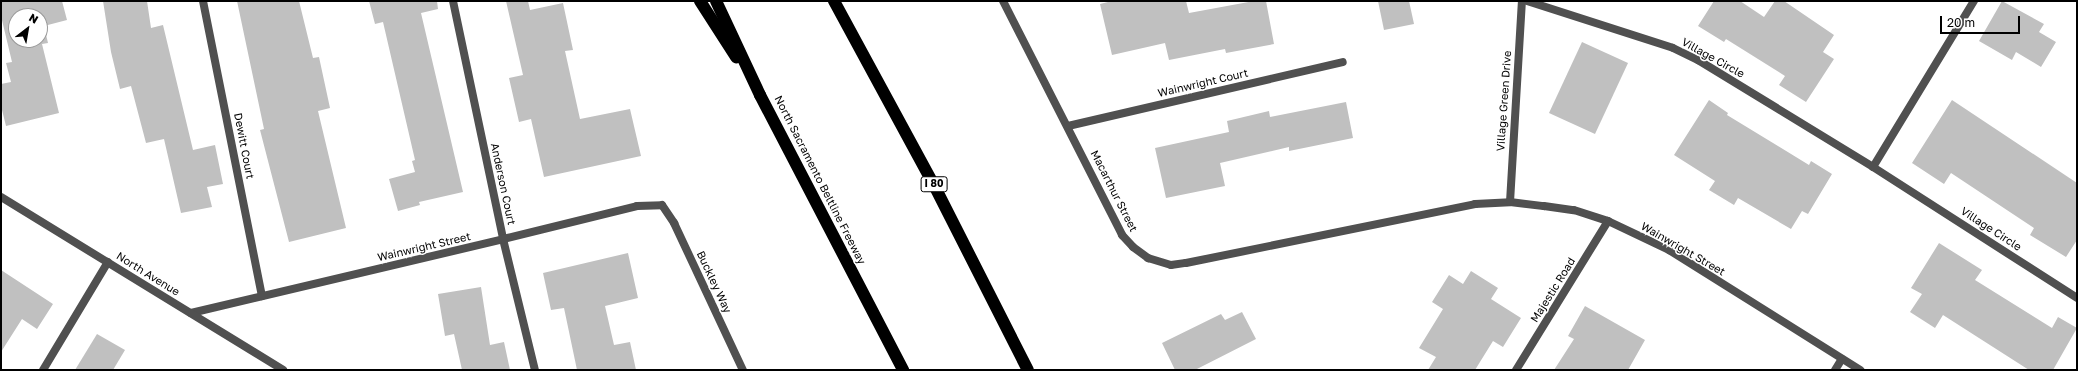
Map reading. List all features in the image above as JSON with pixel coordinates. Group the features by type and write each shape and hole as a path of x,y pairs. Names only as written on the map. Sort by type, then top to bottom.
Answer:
{"highway":[{"path":"700,1 760,95"},
{"name":"North Sacramento Beltline Freeway","path":"716,1 760,95 903,370"},
{"name":"I 80","path":"834,1 935,187 1028,370"}],"street":[{"name":"Dewitt Court","path":"203,1 262,296"},
{"name":"Anderson Court","path":"453,1 503,239 536,370"},
{"name":"Macarthur Street","path":"1003,1 1068,126 1122,235 1133,247 1148,258 1170,265 1311,238"},
{"name":"Village Green Drive","path":"1510,202 1522,1"},
{"name":"Village Circle","path":"1527,1 1673,48 1698,60 1872,167 2077,298"},
{"path":"1872,167 1974,1"},
{"name":"Wainwright Court","path":"1068,126 1343,62"},
{"name":"North Avenue","path":"1,197 191,313 271,367 283,370"},
{"name":"Wainwright Street","path":"1311,238 1475,204 1510,202 1574,210 1608,221 1669,250 1860,370"},
{"name":"Wainwright Street","path":"191,313 637,206 662,206"},
{"name":"Buckley Way","path":"662,206 674,223 743,370"},
{"name":"Majestic Road","path":"1516,370 1608,221"},
{"path":"43,370 108,262"},
{"path":"1835,370 1842,359"}],"building":[{"path":"1,1 62,1 67,20 48,25 48,8 8,8 8,45 1,16"},
{"path":"103,1 147,1 151,28 163,25 193,150 215,145 223,184 207,187 212,207 181,213 164,139 146,143 131,86 120,89 111,52"},
{"path":"237,1 299,1 313,58 319,57 330,108 318,111 346,228 289,242 260,130 264,129"},
{"path":"369,1 437,1 438,9 421,13 463,192 419,202 420,205 398,211 389,179 415,172 412,161 415,160 383,22 375,24"},
{"path":"506,1 528,1 530,10 563,3 573,50 565,51 580,119 630,109 641,156 544,177 531,119 519,122 509,78 523,75"},
{"path":"1112,1 1186,1 1189,13 1254,1 1266,1 1274,44 1226,53 1225,49 1169,60 1165,43 1112,55 1100,4"},
{"path":"1378,1 1409,1 1414,24 1384,30"},
{"path":"1714,1 1740,1 1764,17 1775,1 1784,1 1834,35 1823,52 1834,59 1806,102 1779,85 1785,76 1726,39 1724,42 1698,26"},
{"path":"2002,1 2044,24 2039,32 2056,42 2041,67 2016,52 2012,60 1979,41"},
{"path":"1582,42 1628,63 1595,134 1549,113"},
{"path":"9,48 43,48 59,113 6,126 1,106 1,84 11,82 6,63 12,62"},
{"path":"1709,100 1728,113 1727,115 1809,165 1811,161 1832,174 1808,214 1802,211 1791,229 1738,198 1734,205 1709,190 1715,181 1674,155"},
{"path":"1952,100 2077,183 2077,240 2066,257 2030,235 2034,228 1951,173 1944,184 1912,163"},
{"path":"1346,102 1353,138 1289,151 1289,147 1220,163 1225,186 1166,198 1155,148 1229,132 1227,121 1269,111 1270,117"},
{"path":"1939,243 1982,270 1975,280 2052,328 2058,317 2077,328 2053,370 2029,370 1943,315 1935,328 1910,312 1922,294 1911,288"},
{"path":"628,253 638,298 605,306 614,345 630,342 636,370 577,370 564,308 551,310 543,273"},
{"path":"1,270 53,304 37,329 22,319 1,352"},
{"path":"1471,271 1498,288 1491,299 1521,318 1503,347 1493,341 1475,370 1428,370 1436,357 1419,348 1443,309 1432,302 1449,275 1463,284"},
{"path":"481,287 490,345 504,342 510,370 462,370 454,334 445,336 438,294"},
{"path":"1585,306 1645,340 1628,370 1554,370 1574,339 1568,336"},
{"path":"1242,312 1256,339 1195,370 1175,370 1162,343 1221,314 1225,320"},
{"path":"97,334 125,350 113,370 75,370"}]}
